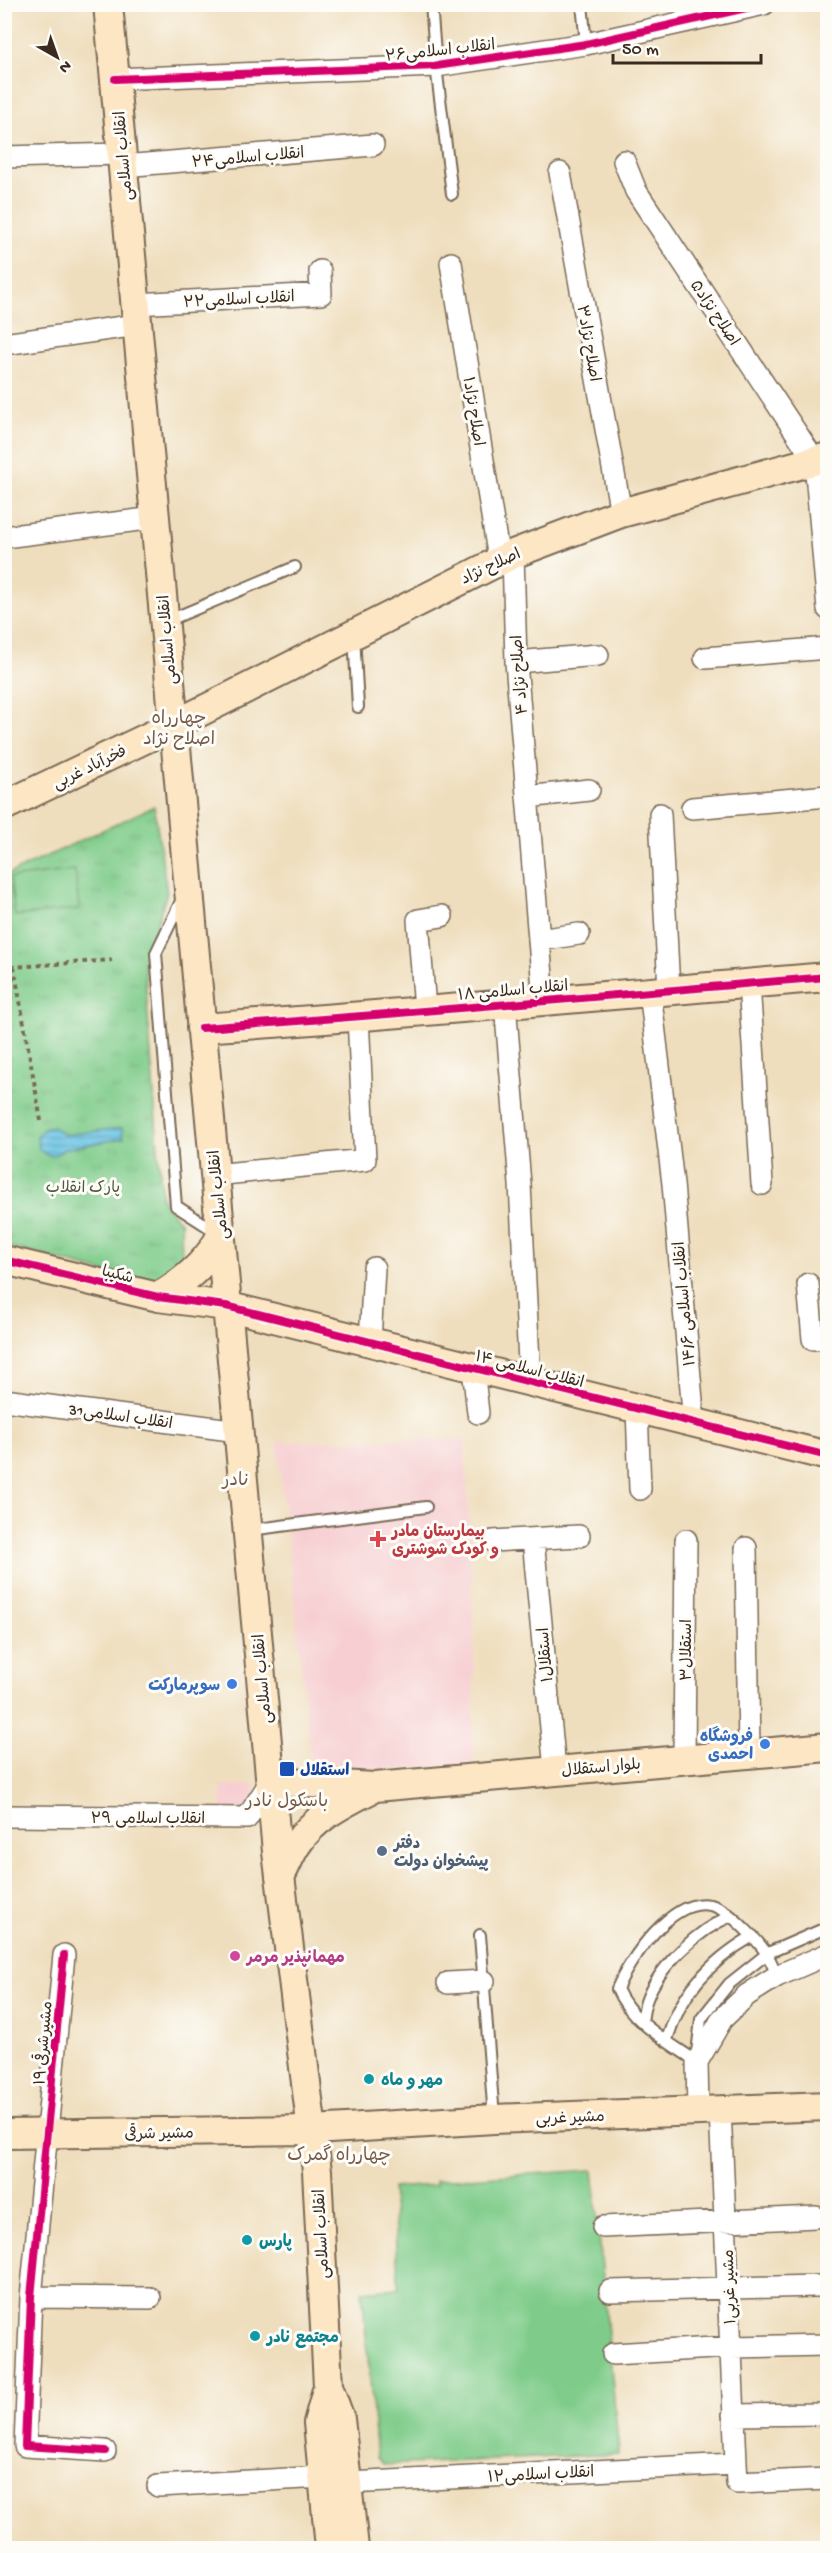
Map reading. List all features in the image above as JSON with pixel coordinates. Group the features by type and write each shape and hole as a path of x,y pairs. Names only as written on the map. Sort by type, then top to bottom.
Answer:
{"main road":[{"name":"انقلاب اسلامی","path":"108,4 280,1877 313,2130 328,2386 318,2423 354,2548"},
{"name":"اصلاح نژاد","path":"174,725 506,556 621,513 821,459"},
{"name":"فخرآباد غربی","path":"4,806 174,725"},
{"name":"۱۸ انقلاب اسلامی","path":"201,1028 828,977"},
{"path":"158,1297 190,1275 216,1246 221,1236"},
{"name":"شکیبا","path":"4,1260 158,1297 226,1306"},
{"name":"۱۴ انقلاب اسلامی","path":"226,1306 828,1456"},
{"name":"بلوار استقلال","path":"271,1781 375,1787 828,1747"},
{"path":"280,1877 297,1844 309,1828 327,1814 375,1787"},
{"name":"مشیر غربی","path":"313,2130 494,2119 828,2106"},
{"name":"مشیر شرقی","path":"4,2134 313,2130"},
{"name":"انقلاب اسلامی","path":"330,2548 335,2480"}],"street":[{"name":"انقلاب اسلامی۲۶","path":"115,80 436,66 586,44 764,4"},
{"name":"انقلاب اسلامی۲۴","path":"4,157 122,160 373,146"},
{"name":"اصلاح نژاد۵","path":"624,161 636,191 821,459"},
{"name":"اصلاح نژاد۳","path":"560,173 621,513"},
{"name":"اصلاح نژاد۱","path":"451,263 506,556"},
{"name":"انقلاب اسلامی۲۲","path":"136,315 321,294 320,272"},
{"path":"4,344 136,315"},
{"path":"821,459 828,609"},
{"path":"4,537 155,518"},
{"name":"۴ اصلاح نژاد","path":"506,556 544,1000"},
{"path":"705,658 828,648"},
{"path":"516,662 598,655"},
{"path":"527,796 589,790"},
{"path":"693,808 828,796"},
{"name":"۱۴/۶ انقلاب اسلامی","path":"660,814 659,991 694,1423"},
{"path":"425,1010 418,920 442,916"},
{"path":"539,940 579,934"},
{"path":"749,983 762,1184"},
{"path":"505,1003 520,1184 530,1382"},
{"path":"214,1175 365,1160 358,1017"},
{"path":"370,1342 374,1268"},
{"path":"808,1284 813,1339 828,1338"},
{"path":"473,1368 478,1413"},
{"name":"31انقلاب اسلامی","path":"4,1400 238,1431"},
{"path":"637,1409 640,1489"},
{"path":"493,1542 579,1536"},
{"name":"استقلال۱","path":"533,1539 555,1770"},
{"name":"استقلال۳","path":"684,1759 686,1540"},
{"path":"746,1548 749,1753"},
{"name":"انقلاب اسلامی ۲۹","path":"4,1816 247,1818 271,1781"},
{"path":"697,2062 722,2019 747,1995 777,1976 828,1953"},
{"name":"مشیرشرقی ۱۹","path":"64,1955 31,2297 26,2446 105,2451"},
{"path":"448,1983 484,1981"},
{"name":"مشیر غربی۱","path":"697,2062 709,2111 725,2222 735,2463"},
{"path":"603,2227 816,2217"},
{"path":"610,2291 817,2286"},
{"path":"31,2297 150,2298"},
{"path":"613,2354 730,2347 827,2345"},
{"path":"734,2415 828,2414"},
{"path":"735,2463 737,2482 828,2479"},
{"name":"انقلاب اسلامی۱۲","path":"158,2486 735,2463"}],"lane":[{"path":"431,4 436,66 452,194"},
{"path":"582,4 586,44"},
{"path":"164,622 295,567"},
{"path":"354,632 358,707"},
{"path":"188,886 156,953 176,1206 221,1236"},
{"path":"247,1531 426,1508"},
{"path":"697,2062 642,2022 623,2004 617,1989 624,1974 647,1941 679,1911 693,1905 710,1905 731,1916 753,1936 768,1953 777,1976"},
{"path":"642,2022 646,2000 658,1978 686,1946 716,1922 731,1916"},
{"path":"697,2062 701,2019 729,1984 768,1953 828,1928"},
{"path":"480,1935 494,2119"},
{"path":"666,2040 673,2016 687,1993 712,1965 753,1936"}],"path":[{"path":"4,968 112,960"},
{"path":"14,967 41,1121"}],"shaded area":[{"name":"بیمارستان مادر و کودک شوشتری","path":"465,1439 474,1636 473,1764 313,1774 277,1442"},
{"path":"221,1785 254,1785 254,1810 221,1811"}],"green space":[{"name":"پارک انقلاب","path":"154,806 167,893 144,962 162,1201 181,1223 182,1263 155,1286 5,1246 5,876"},
{"path":"75,870 79,909 15,916 10,878"},
{"path":"593,2170 619,2454 384,2465 377,2457 362,2291 399,2288 392,2188 436,2185 436,2180"}],"water":[{"path":"53,1127 64,1135 122,1128 124,1138 64,1149 58,1154 48,1155 39,1149 37,1136 44,1129"}],"cycle path":[{"path":"115,79 436,66 586,44 764,4"},
{"path":"201,1028 828,977"},
{"path":"4,1260 158,1297 226,1306 828,1456"},
{"path":"64,1955 31,2297 25,2446 105,2451"}],"place":[{"name":"بیمارستان مادر و کودک شوشتری","path":"378,1539"},
{"name":"سوپرمارکت","path":"232,1684"},
{"name":"فروشگاه احمدی","path":"765,1744"},
{"name":"استقلال","path":"287,1769"},
{"name":"دفتر پیشخوان دولت","path":"382,1851"},
{"name":"مهمانپذیر مرمر","path":"235,1956"},
{"name":"مهر و ماه","path":"369,2079"},
{"name":"پارس","path":"247,2240"},
{"name":"مجتمع نادر","path":"255,2336"}],"district":[{"name":"چهارراه اصلاح نژاد","path":"179,727"},
{"name":"نادر","path":"236,1479"},
{"name":"باسکول نادر","path":"287,1800"},
{"name":"چهارراه گمرک","path":"339,2154"}]}
